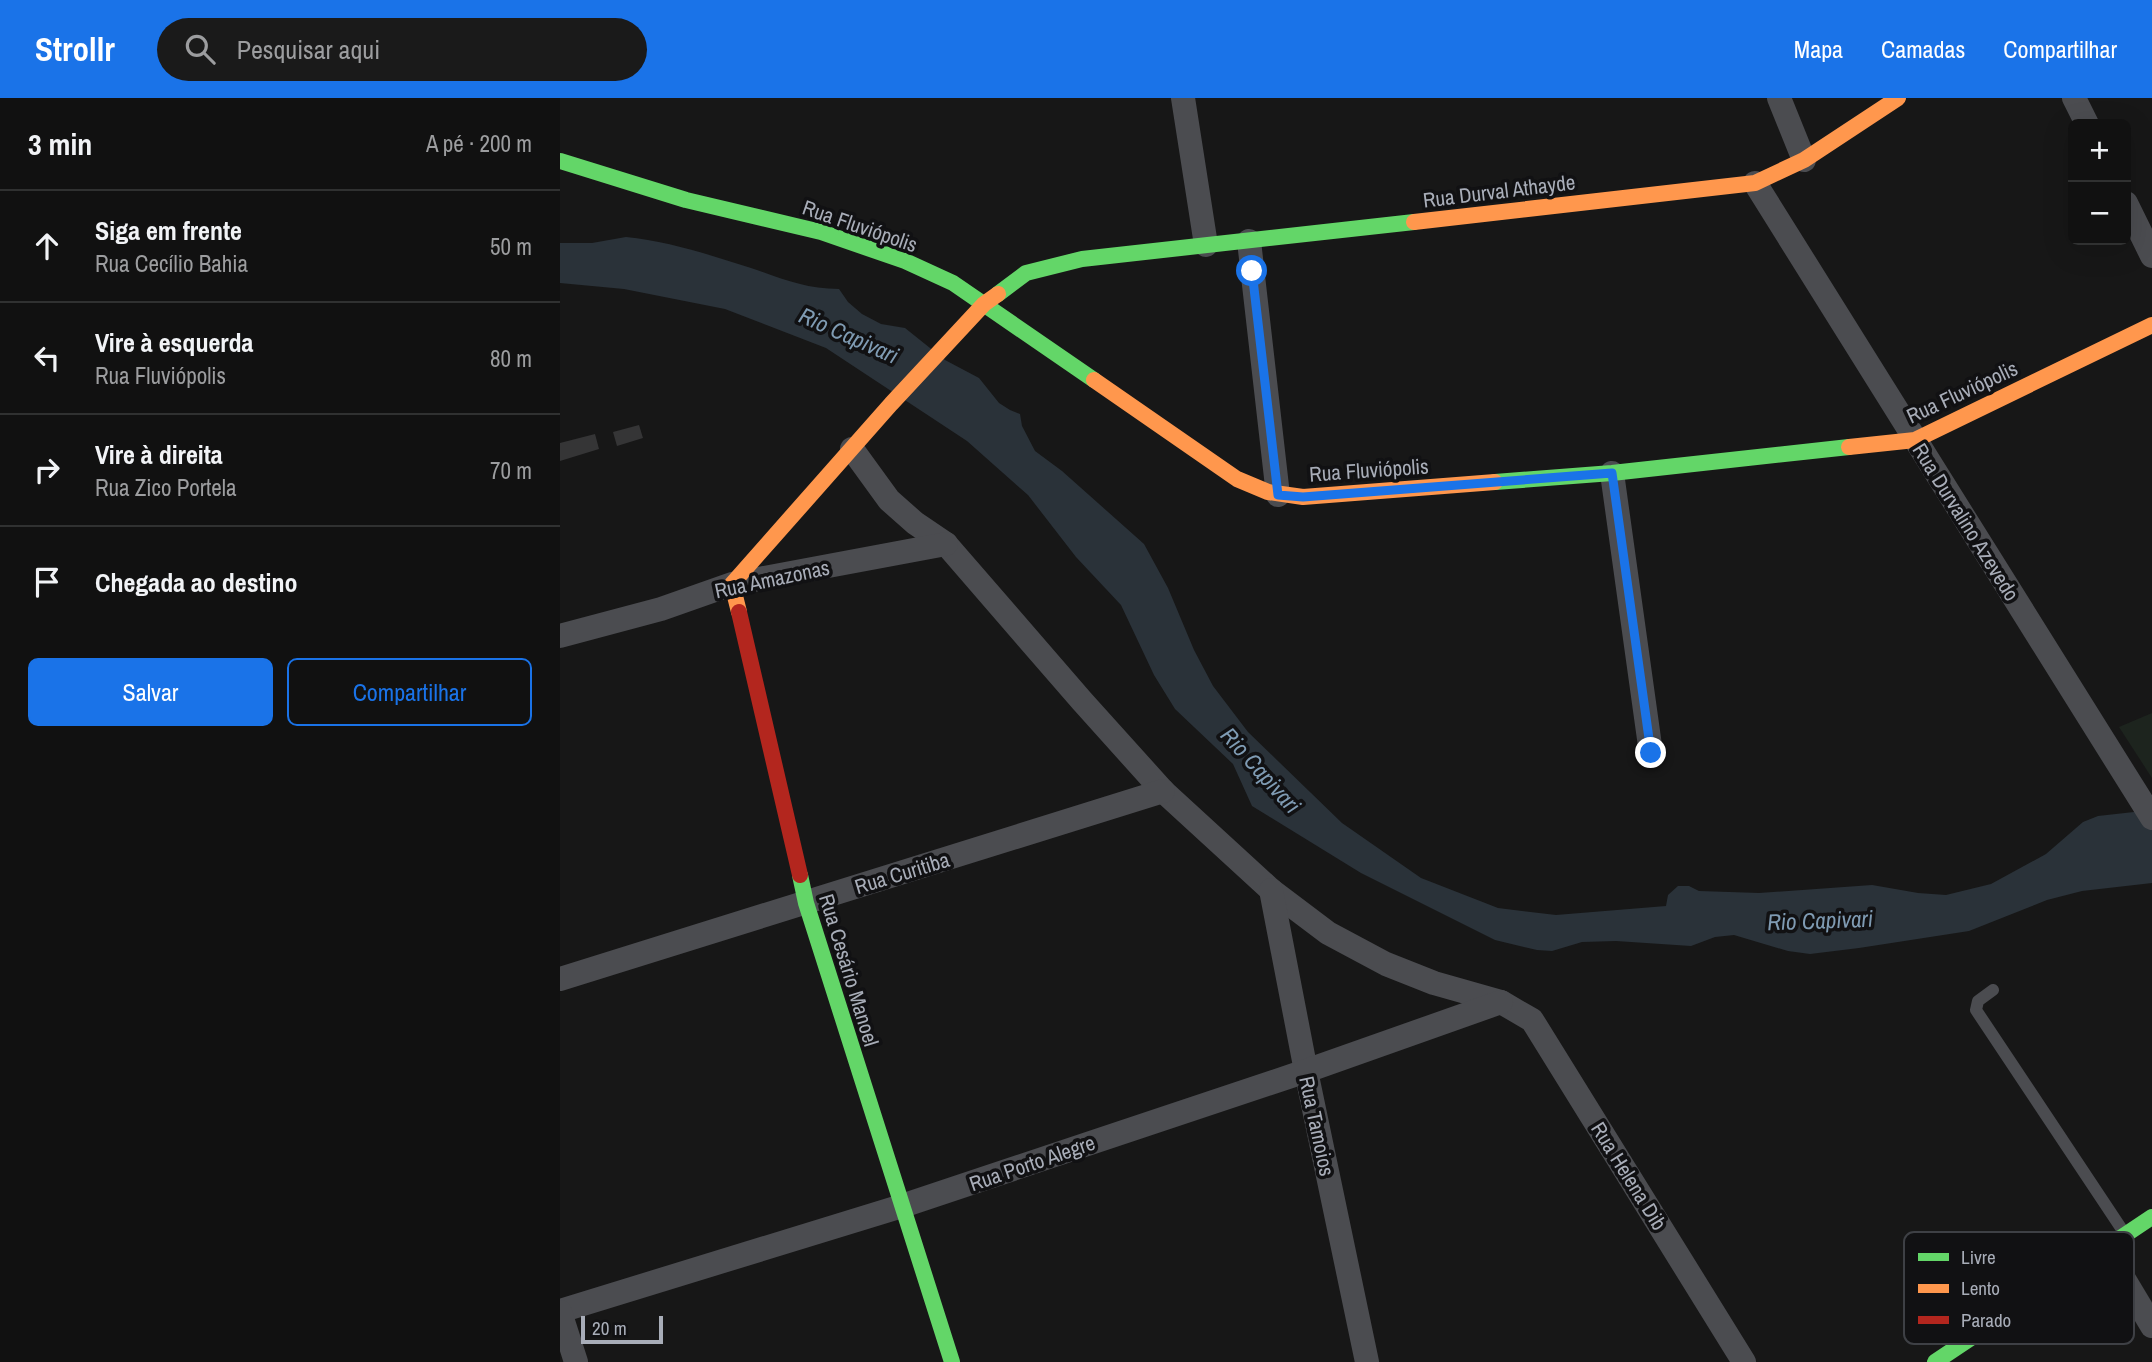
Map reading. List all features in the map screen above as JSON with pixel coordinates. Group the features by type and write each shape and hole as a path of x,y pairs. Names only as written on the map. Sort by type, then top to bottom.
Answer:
{"street":[{"path":"1183,98 1206,246"},
{"path":"1779,98 1804,160"},
{"name":"Rua Durval Athayde","path":"732,584 891,404 984,304 1026,273 1082,259 1755,183 1804,160 1898,98"},
{"path":"2074,98 2084,119"},
{"name":"Rua Fluviópolis","path":"560,161 686,200 821,232 905,261 953,283 1237,479 1278,495 1303,497 1612,473 1915,440 2152,326"},
{"name":"Rua Durvalino Azevedo","path":"1755,183 2152,818"},
{"path":"2131,213 2152,256"},
{"path":"1249,241 1278,495"},
{"name":"Rua Helena Dib","path":"852,449 889,500 915,523 946,544 1163,791 1271,890 1328,933 1387,964 1434,983 1501,1002 1532,1020 1744,1362"},
{"path":"1612,473 1651,753"},
{"name":"Rua Amazonas","path":"560,636 661,609 732,584 946,544"},
{"name":"Rua Cesário Manoel","path":"732,584 806,903 952,1362"},
{"name":"Rua Curitiba","path":"560,979 1163,791"},
{"name":"Rua Tamoios","path":"1271,890 1367,1362"},
{"name":"Rua Porto Alegre","path":"560,1312 902,1206 1306,1071 1501,1002"},
{"path":"2128,1232 2152,1217"},
{"path":"2134,1296 2152,1326"},
{"path":"560,1312 576,1362"},
{"path":"1935,1362 1962,1344"}],"lane":[{"path":"1993,990 1978,1001 1976,1010 2124,1232"}],"shaded area":[{"path":"2152,713 2152,778 2119,727"}],"water":[{"name":"Rio Capivari","path":"626,237 689,249 805,285 839,289 848,302 862,314 881,324 905,328 945,360 979,378 999,403 1020,414 1022,426 1035,451 1062,471 1144,544 1168,588 1194,650 1213,686 1248,732 1342,823 1421,878 1498,908 1556,915 1666,906 1668,895 1678,886 1689,886 1699,891 1759,893 1872,885 1946,895 1991,884 2046,854 2083,822 2098,816 2152,810 2152,883 2082,891 2047,900 1969,931 1810,954 1788,951 1734,935 1715,937 1691,946 1616,941 1582,942 1552,951 1495,940 1361,873 1252,806 1233,764 1175,709 1154,675 1121,605 1076,557 1028,495 967,441 826,348 725,309 624,289 560,283 560,243 592,243"}],"building":[{"path":"639,425 643,438 617,446 613,432"},
{"path":"595,434 599,449 560,461 560,443"}],"traffic: fast":[{"path":"560,161 686,200 821,232 905,261 953,283 1094,380"},
{"path":"998,294 1026,273 1082,259 1414,222"},
{"path":"1495,482 1612,473 1849,447"},
{"path":"800,875 806,903 952,1362"},
{"path":"2130,1232 2152,1217"},
{"path":"1935,1362 1962,1344"}],"traffic: slow":[{"path":"1414,222 1755,183 1804,160 1898,98"},
{"path":"739,612 732,584 891,404 984,304 998,294"},
{"path":"1849,447 1915,440 2152,325"},
{"path":"1094,380 1237,479 1268,492 1303,497 1495,482"}],"traffic: jam":[{"path":"739,612 800,875"}],"route":[{"path":"1252,271 1278,495 1303,497 1612,473 1651,753"}]}
